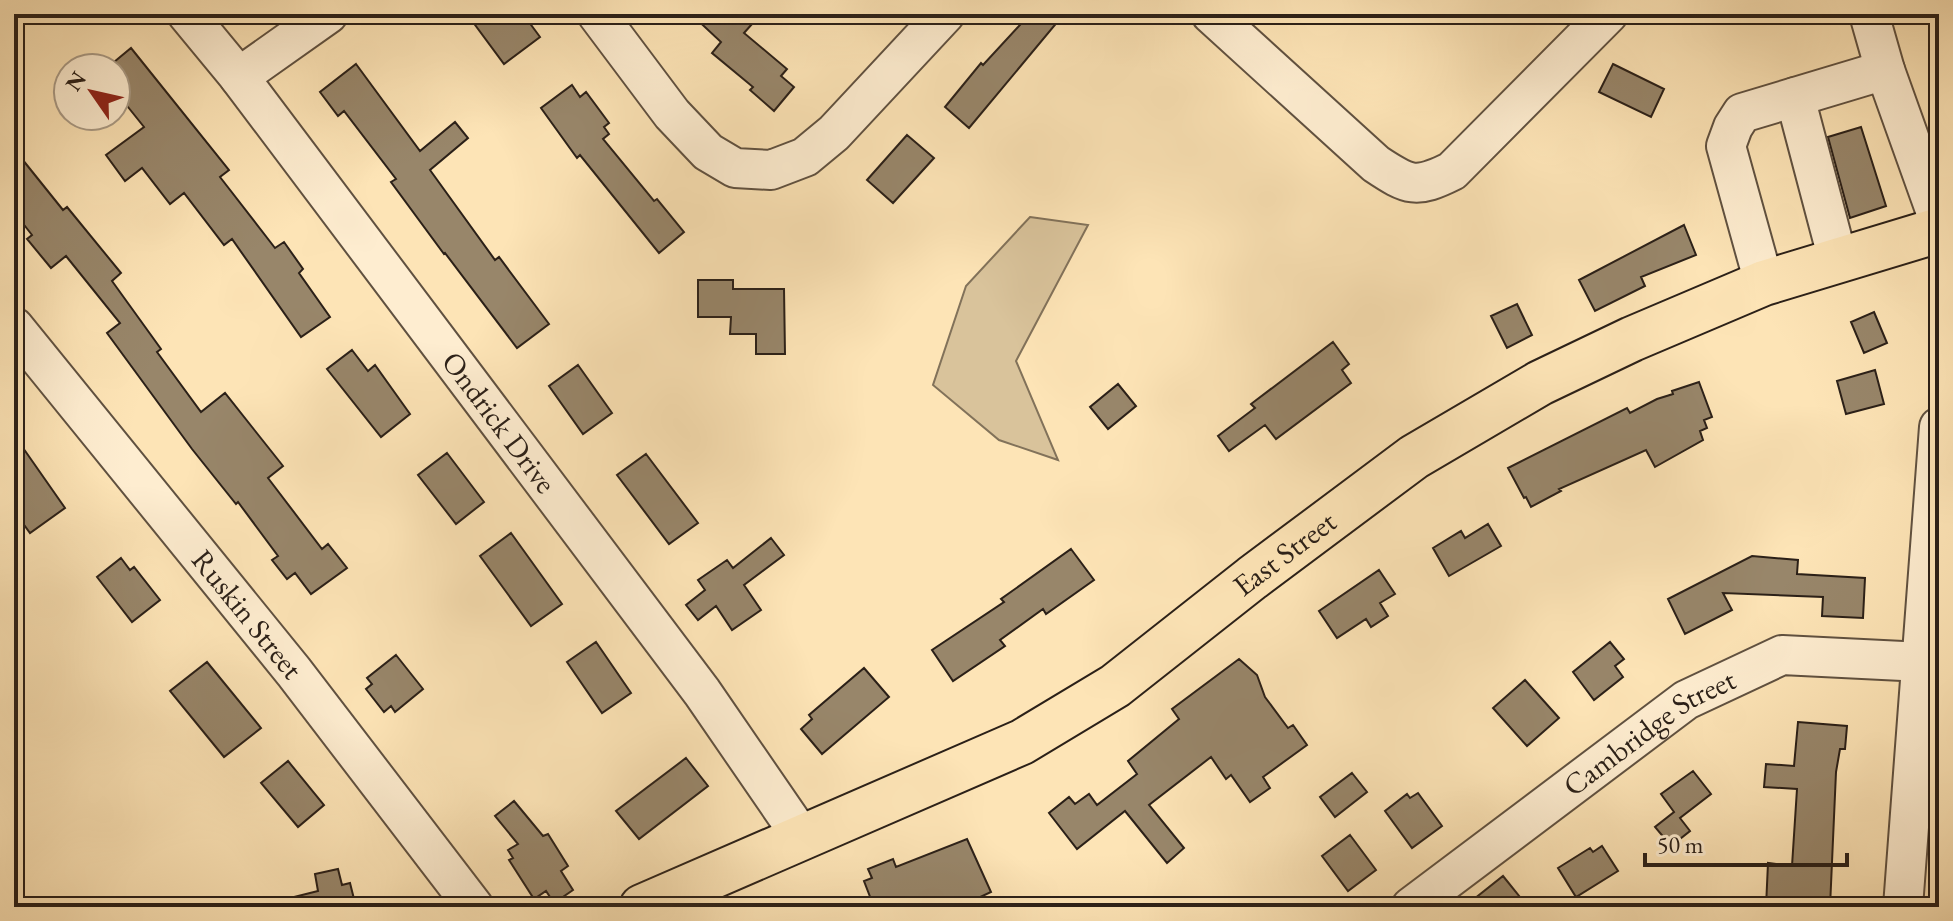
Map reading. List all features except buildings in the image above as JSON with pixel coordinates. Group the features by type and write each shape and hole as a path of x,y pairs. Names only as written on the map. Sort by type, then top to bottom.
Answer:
{"main road":[{"name":"East Street","path":"642,907 1022,742 1115,686 1252,578 1414,457 1540,383 1632,339 1764,283 1939,230"}],"street":[{"name":"Ondrick Drive","path":"187,14 239,77 702,692 803,839"},
{"path":"239,77 328,14"},
{"path":"597,14 672,114 708,152 735,168 771,170 805,157 834,133 945,14"},
{"path":"1211,14 1376,164 1399,179 1425,185 1452,171 1608,14"},
{"path":"1869,14 1885,70 1939,221"},
{"path":"1764,283 1726,146 1742,113 1885,70"},
{"path":"1795,97 1838,260"},
{"name":"Ruskin Street","path":"14,327 294,672 474,907"},
{"path":"1903,907 1926,797 1923,662 1939,427"},
{"name":"Cambridge Street","path":"1411,907 1686,700 1782,655 1923,662"}],"shaded area":[{"path":"1030,217 1088,225 1016,361 1058,460 999,440 933,385 966,286"}]}
